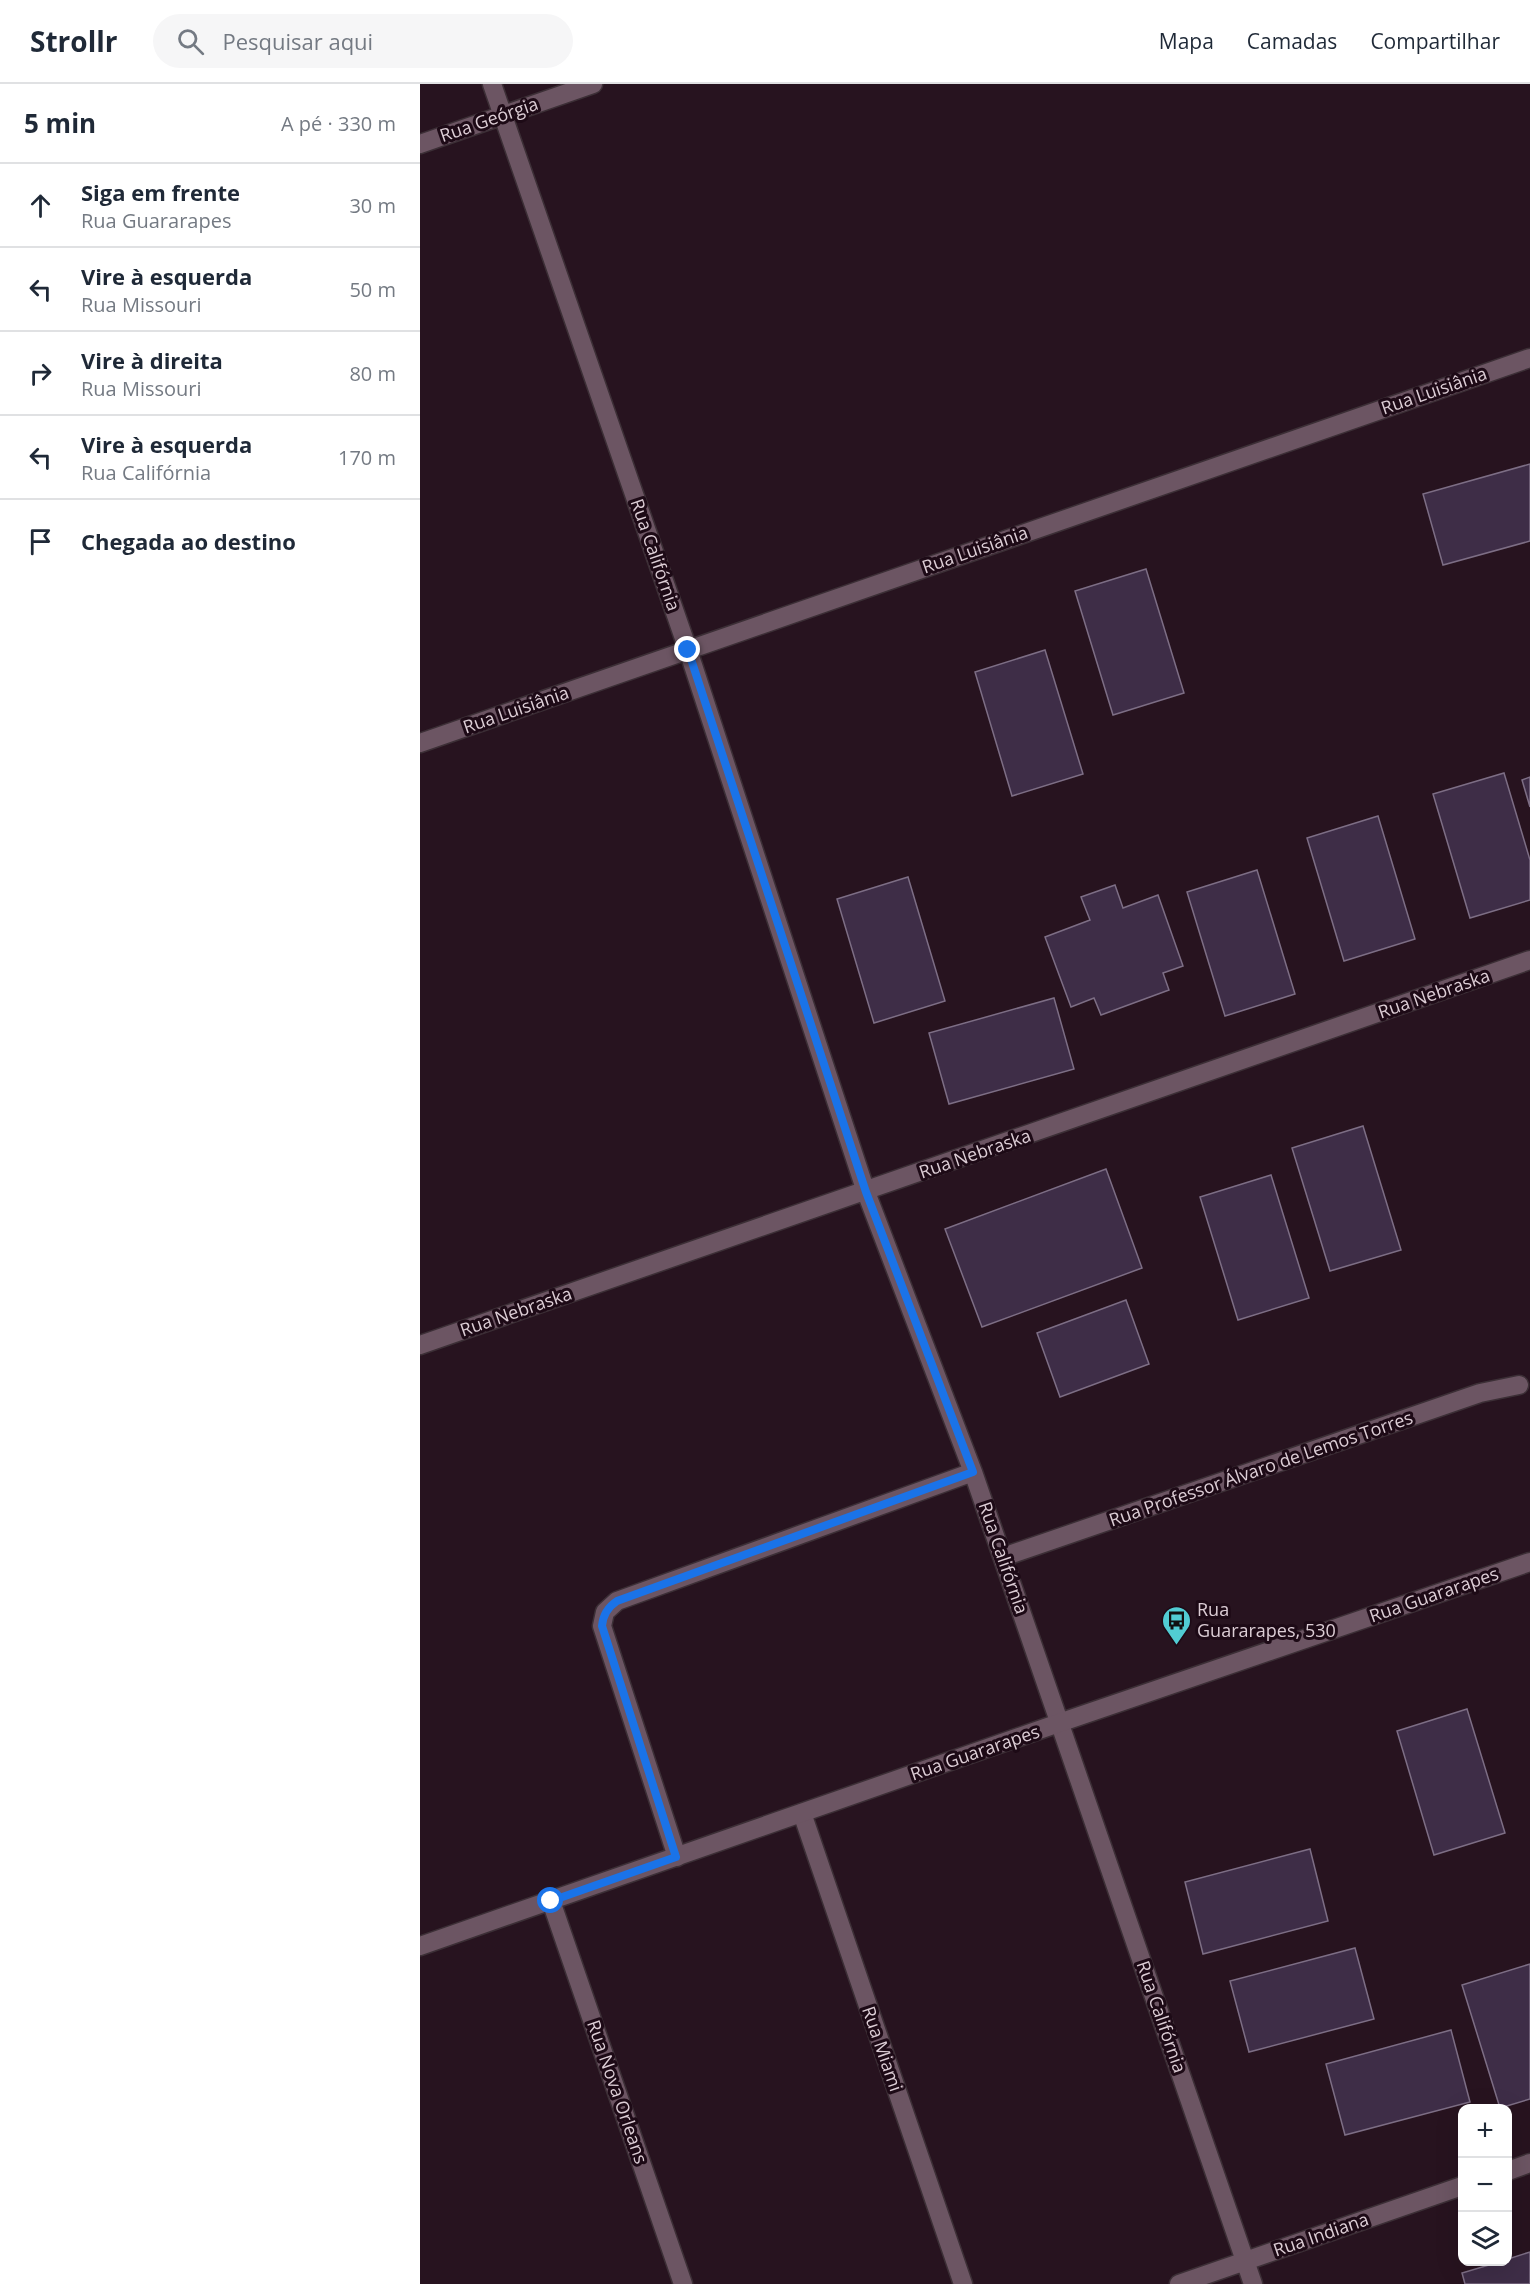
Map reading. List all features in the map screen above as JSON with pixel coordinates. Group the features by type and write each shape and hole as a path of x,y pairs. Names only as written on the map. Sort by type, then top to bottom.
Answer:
{"street":[{"name":"Rua Califórnia","path":"492,84 688,650 866,1192 973,1472 1253,2284"},
{"name":"Rua Geórgia","path":"420,144 592,84"},
{"name":"Rua Luisiânia","path":"420,743 1530,358"},
{"name":"Rua Nebraska","path":"420,1346 1530,960"},
{"name":"Rua Professor Álvaro de Lemos Torres","path":"1003,1557 1480,1393 1519,1385"},
{"path":"676,1857 602,1626 605,1612 617,1601 973,1472"},
{"name":"Rua Guararapes","path":"420,1946 1059,1723 1530,1562"},
{"name":"Rua Miami","path":"802,1813 963,2284"},
{"name":"Rua Nova Orleans","path":"551,1901 683,2284"},
{"path":"1512,2170 1530,2163"},
{"name":"Rua Indiana","path":"1179,2284 1458,2187"}],"building":[{"path":"1530,464 1530,541 1443,565 1423,494"},
{"path":"1146,569 1184,693 1113,715 1075,591"},
{"path":"1045,650 1083,774 1012,796 975,672"},
{"path":"1504,773 1530,860 1530,900 1470,918 1433,794"},
{"path":"1530,777 1530,807 1522,780"},
{"path":"1378,816 1415,939 1344,961 1307,838"},
{"path":"1257,870 1295,994 1225,1016 1187,892"},
{"path":"908,877 945,1001 874,1023 837,899"},
{"path":"1115,885 1123,908 1158,895 1183,966 1163,973 1169,990 1101,1015 1094,998 1071,1007 1045,937 1090,920 1081,897"},
{"path":"1054,998 1074,1069 949,1104 929,1033"},
{"path":"1363,1126 1401,1250 1330,1271 1292,1148"},
{"path":"1106,1169 1142,1268 982,1327 945,1229"},
{"path":"1271,1175 1309,1298 1238,1320 1200,1197"},
{"path":"1126,1300 1149,1364 1060,1397 1037,1333"},
{"path":"1467,1709 1505,1833 1434,1855 1397,1731"},
{"path":"1310,1849 1328,1921 1203,1954 1185,1882"},
{"path":"1355,1948 1374,2019 1249,2052 1230,1981"},
{"path":"1530,1964 1530,2099 1512,2104 1499,2104 1462,1985"},
{"path":"1451,2030 1470,2102 1345,2135 1326,2064"},
{"path":"1530,2252 1530,2284 1465,2284 1462,2273 1486,2266 1512,2266 1512,2258"}],"place":[{"name":"Rua Guararapes, 530","path":"1176,1646"}],"route":[{"path":"551,1901 676,1857 602,1626 605,1612 610,1606 617,1601 973,1472 866,1192 688,650"}]}
